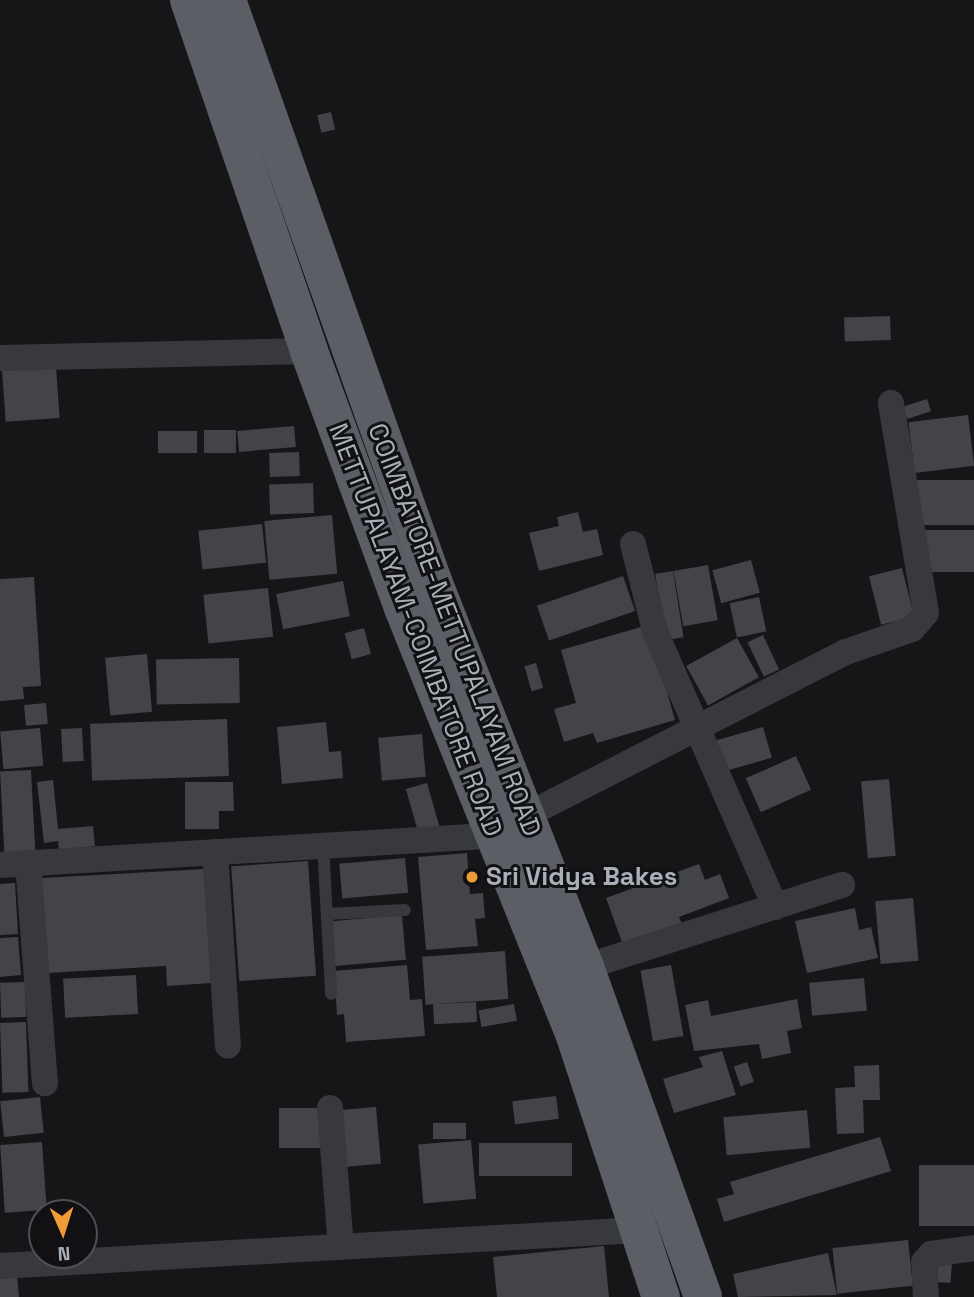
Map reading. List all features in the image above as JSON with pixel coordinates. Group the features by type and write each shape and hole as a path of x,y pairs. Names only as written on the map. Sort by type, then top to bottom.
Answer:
{"highway":[{"name":"METTUPALAYAM-COIMBATORE ROAD","path":"189,0 309,351 403,608 510,826 575,1037 661,1297"},
{"name":"COIMBATORE-METTUPALAYAM ROAD","path":"227,0 433,581 510,826 585,967 703,1297"}],"street":[{"path":"0,358 309,351"},
{"path":"0,865 323,844 510,826 846,652 912,629 926,613 891,402"},
{"path":"633,544 656,634 775,906"},
{"path":"215,852 228,1046"},
{"path":"28,863 45,1083"},
{"path":"585,967 842,885"},
{"path":"330,1108 341,1247"},
{"path":"0,1266 639,1230"},
{"path":"926,1297 924,1262 931,1254 974,1248"}],"lane":[{"path":"323,844 331,994"},
{"path":"327,914 405,909"}],"building":[{"path":"331,112 335,130 321,133 317,115"},
{"path":"890,316 891,340 845,342 844,318"},
{"path":"56,367 60,418 6,422 2,371"},
{"path":"927,399 931,411 907,419 903,407"},
{"path":"968,415 974,466 915,473 908,422"},
{"path":"294,426 296,447 239,452 237,431"},
{"path":"204,430 236,430 236,453 204,453"},
{"path":"158,431 197,431 197,453 158,453"},
{"path":"299,452 300,476 270,477 269,453"},
{"path":"917,480 974,480 974,525 917,525"},
{"path":"313,483 314,513 270,515 269,485"},
{"path":"578,512 583,532 597,529 603,555 539,571 529,533 559,526 557,517"},
{"path":"332,515 337,574 269,580 264,521"},
{"path":"262,524 266,563 202,569 198,531"},
{"path":"922,530 974,530 974,572 922,572"},
{"path":"751,560 760,593 721,603 712,570"},
{"path":"708,565 718,620 683,626 674,571"},
{"path":"902,568 914,617 881,625 869,576"},
{"path":"673,571 683,637 666,640 655,574"},
{"path":"623,576 635,611 549,641 537,606"},
{"path":"34,577 41,686 23,687 24,699 0,701 0,579"},
{"path":"343,581 350,616 283,629 276,594"},
{"path":"268,588 273,637 208,644 203,595"},
{"path":"759,597 766,631 737,637 730,603"},
{"path":"648,625 675,720 597,743 593,733 564,742 554,709 576,703 561,650"},
{"path":"364,628 371,654 352,659 345,633"},
{"path":"763,635 779,669 764,677 748,642"},
{"path":"737,638 759,677 708,705 686,666"},
{"path":"147,654 152,712 110,715 105,658"},
{"path":"239,658 240,703 157,704 156,659"},
{"path":"536,663 543,688 532,691 524,666"},
{"path":"46,703 48,724 26,726 24,705"},
{"path":"227,719 229,776 92,781 90,724"},
{"path":"326,722 329,752 341,751 343,778 282,784 277,727"},
{"path":"763,727 772,758 721,772 712,742"},
{"path":"40,728 43,766 3,769 0,731"},
{"path":"82,728 84,761 63,762 61,729"},
{"path":"422,734 426,777 382,781 378,738"},
{"path":"796,756 811,790 761,812 746,778"},
{"path":"31,770 36,856 5,858 0,772"},
{"path":"889,779 896,856 868,858 861,781"},
{"path":"53,780 58,829 93,826 95,846 59,850 58,841 44,843 37,782"},
{"path":"185,782 233,782 234,811 219,811 219,829 185,829"},
{"path":"427,783 439,826 418,832 406,789"},
{"path":"467,853 470,894 483,893 485,918 475,919 478,946 426,950 418,857"},
{"path":"405,858 408,893 342,899 339,864"},
{"path":"308,861 316,976 239,981 231,866"},
{"path":"699,864 705,880 720,874 729,898 679,917 682,924 623,945 606,898"},
{"path":"205,869 211,983 167,986 166,966 47,973 42,878"},
{"path":"15,883 18,934 0,935 0,884"},
{"path":"913,898 918,961 881,964 875,901"},
{"path":"855,908 859,930 871,927 878,958 807,973 795,921"},
{"path":"402,915 406,960 335,966 331,921"},
{"path":"18,937 21,975 0,977 0,938"},
{"path":"505,951 508,999 426,1005 422,957"},
{"path":"407,965 410,1000 422,999 425,1036 346,1042 344,1014 337,1015 334,971"},
{"path":"671,965 684,1036 653,1041 640,970"},
{"path":"136,975 138,1014 65,1018 63,979"},
{"path":"864,978 867,1011 812,1016 809,983"},
{"path":"25,982 26,1017 1,1018 0,983"},
{"path":"797,999 802,1028 787,1031 791,1053 762,1059 759,1044 694,1051 685,1005 708,1000 711,1016"},
{"path":"476,1002 477,1022 434,1024 433,1004"},
{"path":"514,1004 517,1021 481,1027 479,1010"},
{"path":"26,1022 28,1092 2,1093 0,1023"},
{"path":"722,1051 736,1095 674,1113 663,1079 703,1067 699,1057"},
{"path":"747,1062 754,1082 741,1086 734,1067"},
{"path":"879,1065 880,1100 863,1100 864,1133 837,1134 835,1088 855,1087 854,1066"},
{"path":"556,1096 559,1119 515,1124 512,1101"},
{"path":"40,1097 44,1133 4,1137 0,1101"},
{"path":"376,1107 381,1164 346,1167 341,1110"},
{"path":"279,1108 320,1108 320,1148 279,1148"},
{"path":"807,1110 810,1148 727,1155 723,1117"},
{"path":"433,1123 466,1123 466,1139 433,1139"},
{"path":"880,1137 891,1171 724,1222 717,1199 734,1194 730,1182"},
{"path":"471,1140 476,1199 423,1203 418,1145"},
{"path":"42,1142 46,1199 28,1199 28,1211 5,1213 0,1145"},
{"path":"479,1143 572,1143 572,1176 479,1176"},
{"path":"919,1165 974,1165 974,1226 919,1226"},
{"path":"908,1240 913,1286 837,1294 832,1248"},
{"path":"604,1246 609,1297 497,1297 493,1257"},
{"path":"828,1253 837,1295 738,1297 733,1274"},
{"path":"938,1261 952,1262 951,1283 937,1282"},
{"path":"17,1275 19,1297 0,1297 0,1276"}],"place":[{"name":"Sri Vidya Bakes","path":"472,877"}]}
